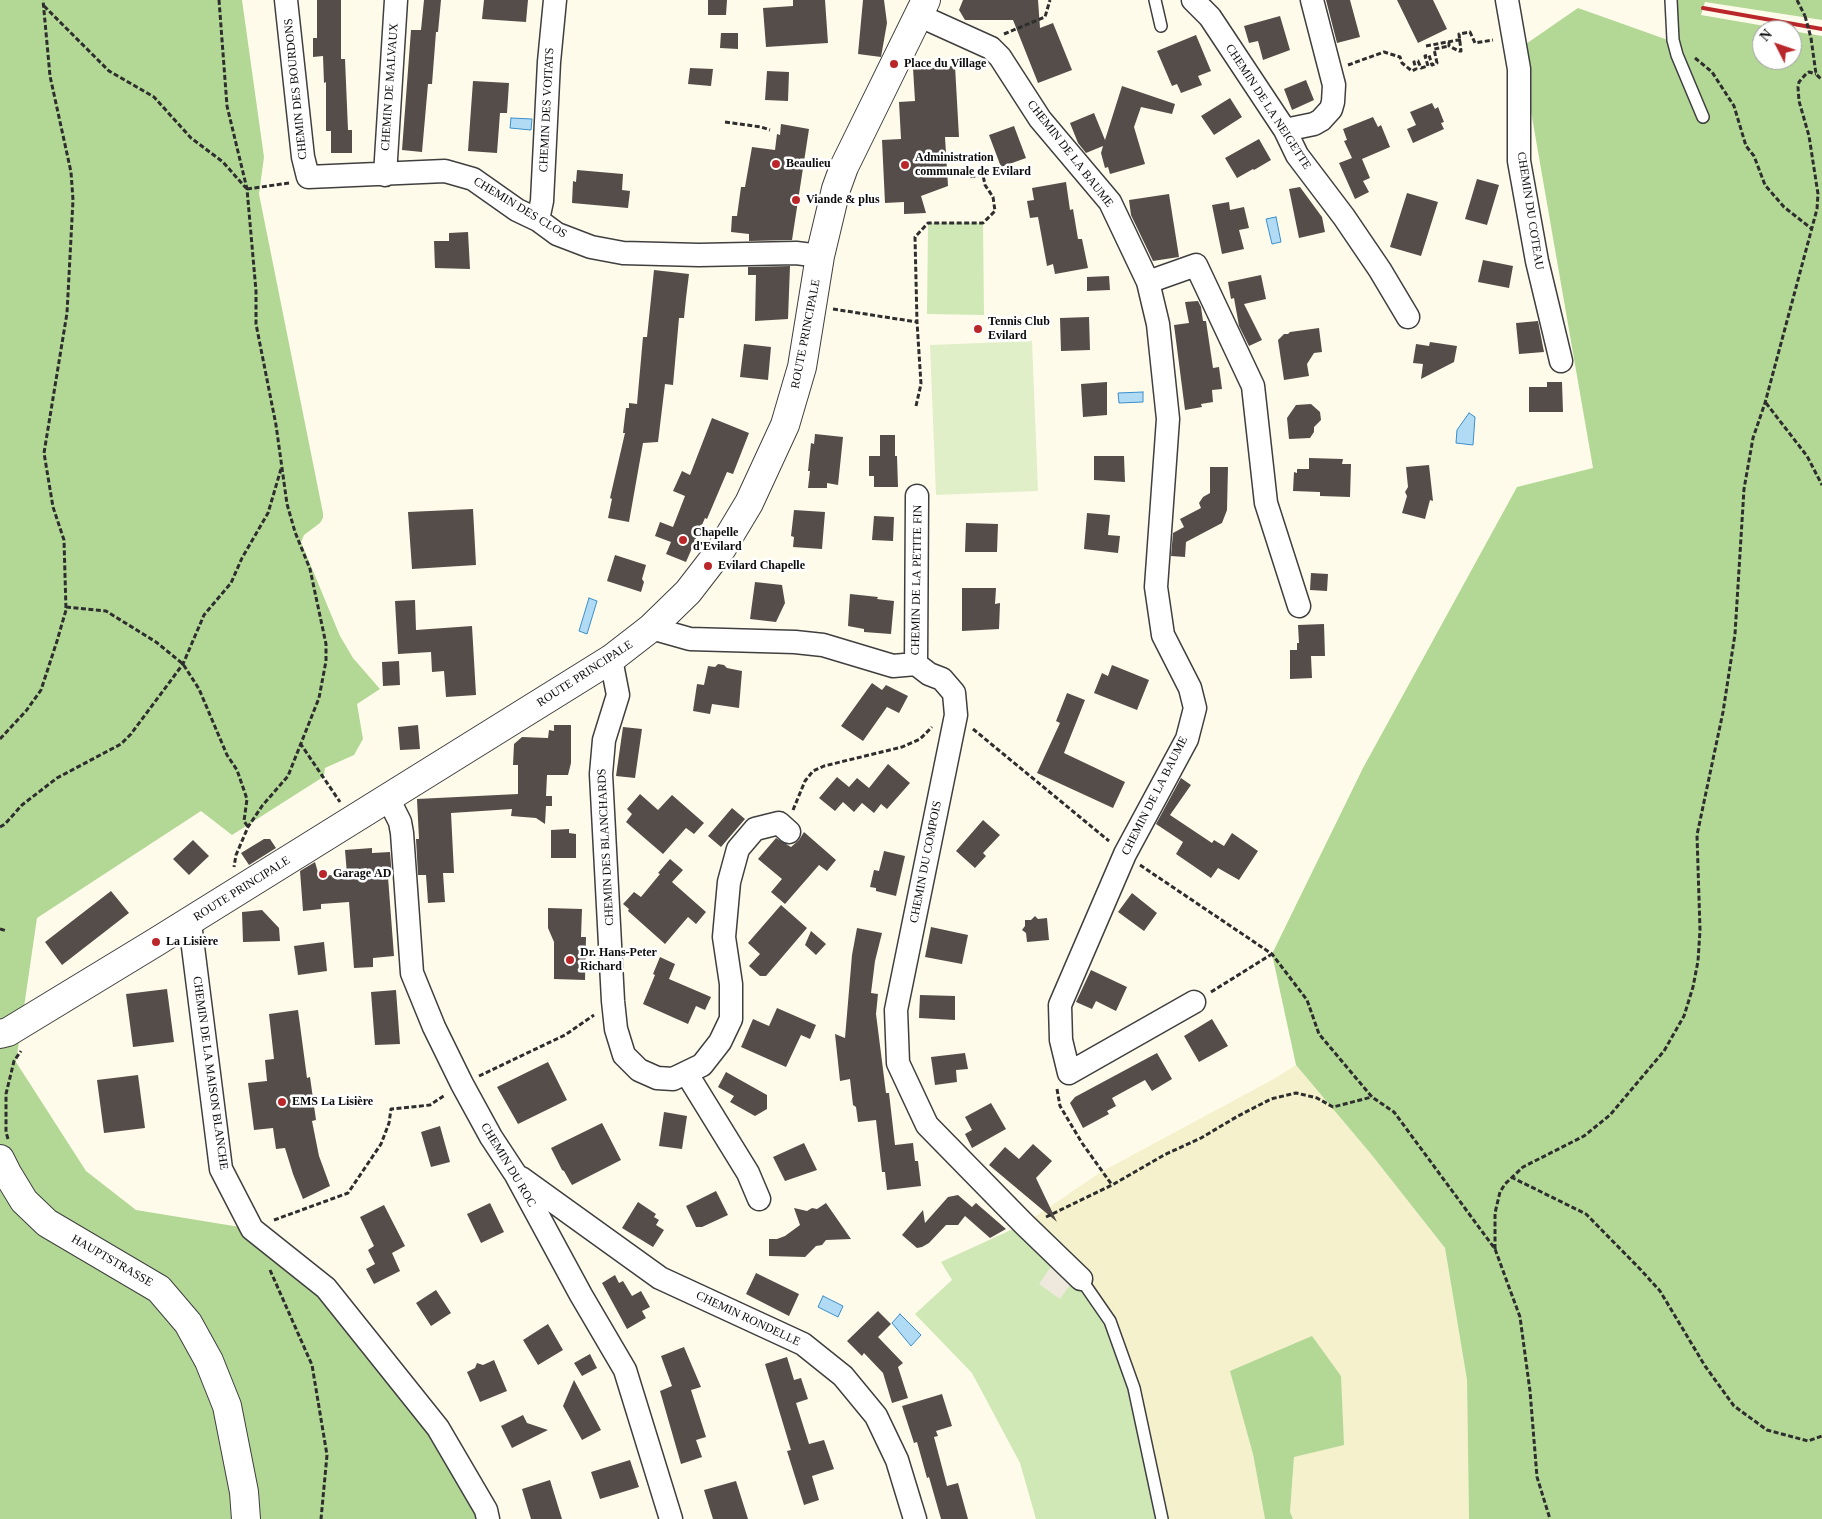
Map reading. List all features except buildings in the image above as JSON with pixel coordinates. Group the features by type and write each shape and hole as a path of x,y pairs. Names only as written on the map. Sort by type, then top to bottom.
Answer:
{"street":[{"name":"CHEMIN DES BOURDONS","path":"286,0 303,157 308,177"},
{"name":"CHEMIN DE MALVAUX","path":"384,174 396,0"},
{"name":"CHEMIN DES VOITATS","path":"538,220 542,201 555,0"},
{"name":"CHEMIN DE LA NEIGETTE","path":"1193,0 1210,17 1285,130 1297,155 1375,262 1408,317"},
{"path":"1285,130 1314,124 1331,109 1334,94 1312,0"},
{"name":"CHEMIN DU COTEAU","path":"1507,0 1518,69 1519,161 1537,261 1561,361"},
{"name":"CHEMIN DE LA BAUME","path":"922,7 991,48 1000,57 1040,119 1110,202 1148,282 1158,324 1168,419 1156,587 1163,635 1190,688 1195,708 1187,739 1125,854 1060,1005 1061,1040 1069,1073"},
{"name":"ROUTE PRINCIPALE","path":"8,1041 187,923 611,659 651,628 688,592 722,548 749,503 785,425 802,367 805,249 828,216 844,167 922,7"},
{"name":"CHEMIN DES CLOS","path":"308,177 445,171 473,178 517,210 538,220 558,234 591,247 622,252 699,254 805,249"},
{"path":"1148,282 1196,265 1252,386 1266,503 1299,606"},
{"name":"CHEMIN DE LA PETITE FIN","path":"916,664 917,496"},
{"path":"651,628 690,639 795,642 823,645 893,666 916,664"},
{"name":"CHEMIN DES BLANCHARDS","path":"611,659 618,695 604,740 601,774 613,1001 616,1029 624,1055 639,1070 657,1078 673,1080 702,1065 720,1042 731,1019 731,984 724,936 729,882 738,849 755,829 784,827"},
{"name":"CHEMIN DU COMPOIS","path":"916,664 929,674 942,679 954,693 956,715 896,1010 898,1063 927,1125 1081,1280"},
{"name":"CHEMIN DU ROC","path":"388,798 400,822 402,833 412,973 434,1027 490,1137 516,1175 581,1295 625,1370 671,1519"},
{"name":"CHEMIN DE LA MAISON BLANCHE","path":"187,923 191,931 221,1169 252,1229 326,1288 438,1428 486,1510 488,1519"},
{"path":"1069,1073 1194,1002"},
{"path":"687,1074 748,1173 759,1199"},
{"name":"HAUPTSTRASSE","path":"4,1150 7,1173 24,1201 47,1223 159,1289 188,1324 209,1361 227,1406 244,1492 246,1519"},
{"name":"CHEMIN RONDELLE","path":"516,1175 660,1278 803,1344 843,1376 876,1416 897,1460 915,1519"}],"lane":[{"path":"1155,0 1161,26"},
{"path":"1670,0 1673,40 1677,55 1703,117"},
{"path":"1081,1280 1110,1321 1134,1388 1162,1519"}],"path":[{"path":"0,739 26,711 41,690 66,607 64,540 53,507 44,453 67,313 74,200 50,76 44,0"},
{"path":"219,0 226,106 247,188 256,292 256,324 276,425 287,504 295,532 310,569 326,644 326,661 319,698 288,776 262,806 248,827 236,855 233,874"},
{"path":"991,48 995,39 1045,18 1050,0"},
{"path":"1797,0 1805,16 1812,38 1816,74"},
{"path":"44,6 109,71 154,97 190,138 223,162 247,188"},
{"path":"1449,44 1452,49 1461,51 1459,34 1470,32 1475,43"},
{"path":"1330,72 1384,52 1400,57 1402,63 1412,71 1416,69 1414,62 1418,61 1421,68 1428,66 1425,56 1430,55 1432,64 1437,63 1434,49 1460,40"},
{"path":"1673,40 1712,72 1734,106 1746,146 1754,156 1765,185 1784,207 1812,229"},
{"path":"1426,46 1449,44"},
{"path":"1495,1250 1495,1213 1500,1192 1511,1177 1524,1167 1584,1136 1610,1115 1664,1051 1684,1016 1693,987 1700,930 1697,835 1720,730 1735,634 1744,489 1753,438 1765,403 1812,229 1818,194 1809,136 1799,101 1798,87 1799,82 1809,72 1816,74 1822,80"},
{"path":"725,122 770,130"},
{"path":"916,406 921,384 917,322 916,237 928,223 983,223 995,210 993,197 985,185 983,175 968,177"},
{"path":"247,188 272,185"},
{"path":"828,308 917,322"},
{"path":"1765,403 1807,456 1822,485"},
{"path":"0,827 22,805 57,778 121,744 131,734 183,664 204,615 231,583 242,558 268,513 281,468"},
{"path":"66,607 106,611 156,642 183,664 199,689 227,755 237,770 247,799 244,822 248,827"},
{"path":"956,715 1125,854 1272,954 1307,1000 1320,1034 1372,1097 1394,1112 1495,1250 1520,1317 1530,1391 1537,1477 1550,1519"},
{"path":"784,827 805,781 813,770 902,748 920,739 934,724"},
{"path":"300,742 351,820"},
{"path":"0,929 7,931"},
{"path":"1194,1002 1272,954"},
{"path":"252,1229 348,1193 381,1144 391,1109 430,1105 462,1084 565,1035 613,1001"},
{"path":"4,1150 6,1094 14,1061 8,1041"},
{"path":"1069,1073 1057,1087 1060,1106 1082,1143 1112,1185"},
{"path":"1026,1226 1112,1185 1164,1155 1201,1138 1271,1099 1296,1093 1318,1098 1333,1107 1372,1097"},
{"path":"1511,1177 1586,1214 1641,1270 1660,1291 1705,1366 1734,1406 1767,1430 1808,1441 1822,1436"},
{"path":"268,1265 312,1366 327,1455 321,1519"}],"shaded area":[{"path":"1296,1065 1371,1154 1445,1248 1467,1380 1469,1519 1293,1519 1290,1512 1294,1457 1253,1454 1265,1519 1162,1519 1024,1224 1101,1172 1272,1080"},
{"path":"1052,1265 1077,1275 1060,1299 1039,1284"}],"green space":[{"path":"0,0 242,0 264,157 259,194 323,513 320,523 304,535 301,542 340,636 353,658 380,689 357,704 363,739 354,755 325,768 324,775 320,779 232,835 201,811 37,918 16,1062 86,1171 136,1210 252,1229 326,1288 488,1519 0,1519"},
{"path":"1677,0 1822,0 1822,20 1705,2 1701,15 1752,24 1752,70 1802,70 1802,33 1822,36 1822,1519 1469,1519 1467,1380 1445,1248 1371,1154 1296,1065 1272,954 1363,768 1517,487 1593,468 1520,48 1578,8 1677,42"},
{"path":"928,223 983,223 984,315 927,314"},
{"path":"1032,341 1038,491 936,495 930,345"},
{"path":"1024,1224 1110,1321 1134,1388 1162,1519 1036,1519 1020,1463 972,1373 915,1314 952,1280 941,1262"},
{"path":"1312,1336 1341,1376 1344,1445 1294,1457 1290,1512 1293,1519 1265,1519 1253,1454 1230,1371"}],"water":[{"path":"511,118 532,119 531,130 510,128"},
{"path":"1276,217 1281,242 1272,244 1266,219"},
{"path":"1143,392 1143,402 1119,403 1118,393"},
{"path":"1469,413 1475,417 1473,445 1456,443 1457,430"},
{"path":"589,598 597,601 587,634 579,631"},
{"path":"823,1296 843,1306 838,1317 818,1307"},
{"path":"900,1314 921,1335 911,1346 892,1323"}],"railway":[{"path":"1703,8 1822,29"}],"place":[{"name":"Place du Village","path":"894,64"},
{"name":"Beaulieu","path":"776,164"},
{"name":"Administration communale de Evilard","path":"905,165"},
{"name":"Viande & plus","path":"796,200"},
{"name":"Tennis Club Evilard","path":"978,329"},
{"name":"Chapelle d'Evilard","path":"683,540"},
{"name":"Evilard Chapelle","path":"708,566"},
{"name":"Garage AD","path":"323,874"},
{"name":"La Lisière","path":"156,942"},
{"name":"Dr. Hans-Peter Richard","path":"570,960"},
{"name":"EMS La Lisière","path":"282,1102"}]}
